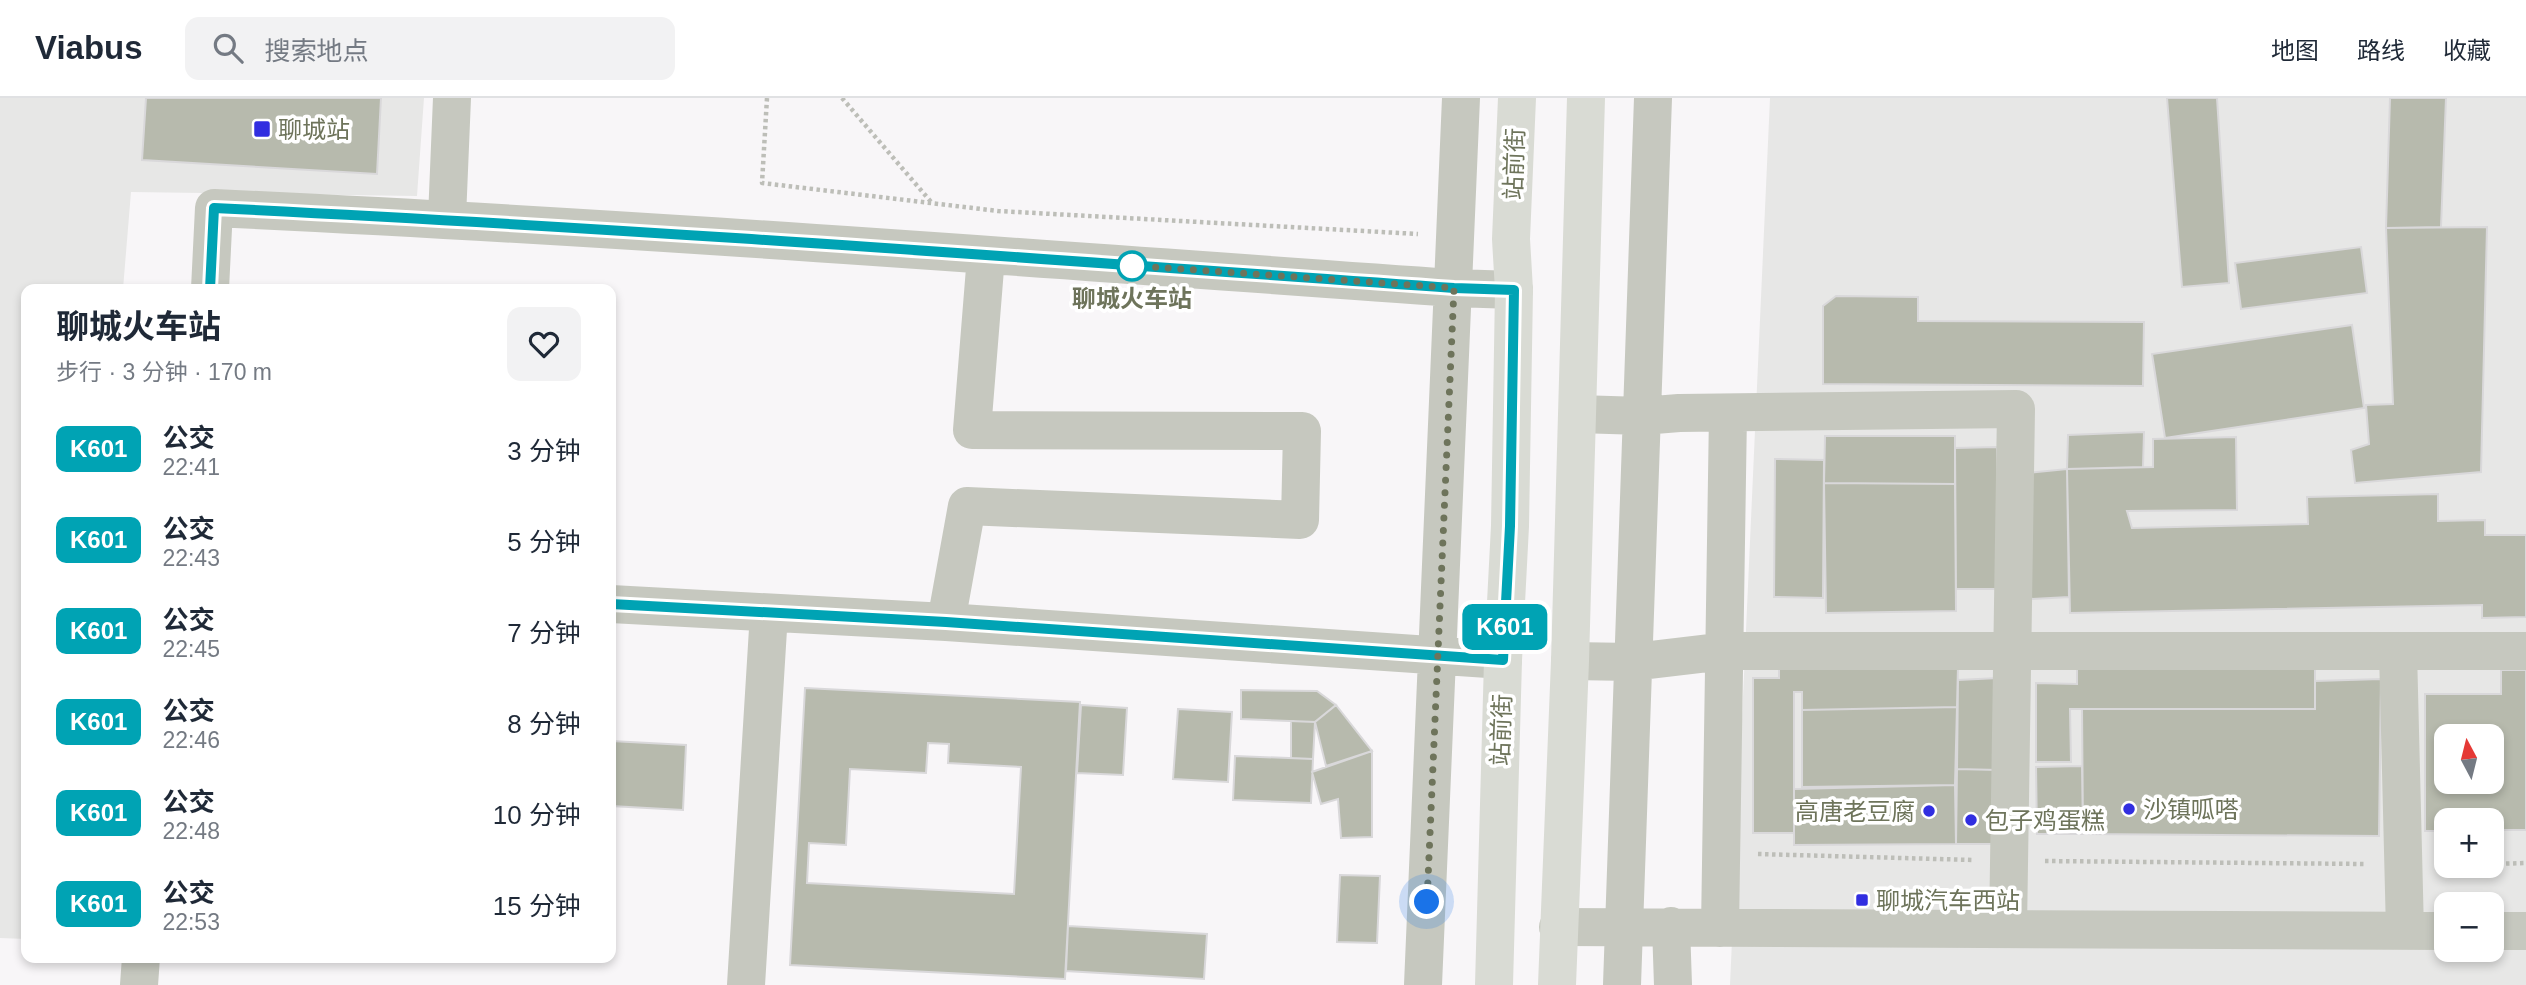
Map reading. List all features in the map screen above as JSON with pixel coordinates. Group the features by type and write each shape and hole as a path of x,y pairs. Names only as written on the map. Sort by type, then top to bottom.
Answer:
{"main road":[{"name":"站前街","path":"1494,985 1503,660 1510,526 1514,290 1511,239 1517,98"},
{"path":"1557,985 1570,661 1586,98"}],"street":[{"path":"447,218 452,98"},
{"path":"1423,985 1461,98"},
{"path":"1622,985 1653,98"},
{"path":"209,284 214,208 447,218 655,231 986,256 1514,290"},
{"path":"946,622 967,506 1300,520 1302,431 972,430 986,256"},
{"path":"1578,414 1642,416 2016,409 2008,929"},
{"path":"1720,928 1728,413"},
{"path":"616,604 946,622 1503,660"},
{"path":"746,985 769,613"},
{"path":"1570,661 1633,662 1726,651 2526,651"},
{"path":"2398,651 2405,931"},
{"path":"1671,926 1674,985"},
{"path":"1559,927 2434,931"},
{"path":"2504,931 2526,932"},
{"path":"139,985 141,963"}],"path":[{"path":"767,98 762,183 998,211 1454,236"},
{"path":"842,98 932,203"},
{"path":"1722,853 2009,861 2404,864"},
{"path":"2504,863 2526,863"}],"shaded area":[{"path":"0,98 424,98 417,196 131,192 123,284 21,284 21,939 0,938"},
{"path":"1770,98 2526,98 2526,985 1730,985"}],"building":[{"name":"聊城站","path":"146,98 381,98 377,174 142,160"},
{"path":"2167,98 2217,98 2229,283 2182,287"},
{"path":"2390,98 2446,98 2441,227 2386,228"},
{"path":"2487,227 2481,472 2355,483 2351,450 2369,444 2366,405 2393,404 2386,228"},
{"path":"2361,247 2367,293 2241,309 2235,263"},
{"path":"1836,296 1918,297 1918,321 2144,322 2143,386 1823,384 1823,306"},
{"path":"2352,325 2364,408 2165,438 2152,354"},
{"path":"2144,432 2143,467 2067,469 2068,435"},
{"path":"1825,436 1955,436 1955,484 1824,483"},
{"path":"2236,437 2237,510 2127,511 2132,528 2308,524 2307,497 2438,494 2438,521 2485,520 2485,535 2526,535 2526,617 2482,618 2482,605 2070,613 2067,469 2153,467 2153,439"},
{"path":"1997,447 1999,589 1956,589 1955,448"},
{"path":"1775,459 1824,460 1823,598 1774,597"},
{"path":"2067,469 2069,597 2030,599 2026,473"},
{"path":"1824,483 1955,484 1956,611 1826,613"},
{"path":"2315,659 2315,709 2070,709 2071,762 2036,762 2036,683 2077,684 2077,660"},
{"path":"1958,666 1957,707 1802,710 1802,692 1794,692 1794,833 1753,833 1753,678 1779,678 1779,669"},
{"path":"2501,670 2526,670 2526,830 2504,830 2504,808 2434,808 2434,831 2425,831 2425,694 2501,694"},
{"path":"1998,678 1997,770 1957,769 1958,680"},
{"path":"2381,679 2379,836 2083,834 2082,709 2315,709 2315,681"},
{"path":"805,688 1080,702 1065,979 790,965","holes":["928,743 949,744 948,763 1021,767 1014,894 807,883 809,843 846,845 850,769 926,773"]},
{"path":"1241,690 1317,691 1336,705 1315,722 1241,719"},
{"path":"1081,705 1127,708 1123,775 1077,773"},
{"path":"1336,705 1372,751 1326,766 1315,722"},
{"path":"1957,707 1955,785 1802,787 1802,710"},
{"path":"1178,709 1232,712 1228,782 1173,779"},
{"path":"1291,721 1315,722 1313,759 1291,758"},
{"path":"616,741 686,745 683,810 616,806"},
{"path":"1372,751 1372,837 1341,838 1338,799 1321,804 1312,772"},
{"path":"1235,756 1313,759 1311,803 1233,800"},
{"path":"2082,766 2083,834 2037,834 2036,767"},
{"path":"1957,769 1997,770 1998,844 1956,844"},
{"path":"1955,785 1956,844 1794,845 1794,789"},
{"path":"1340,875 1380,876 1377,943 1337,942"},
{"path":"1068,926 1207,934 1204,979 1066,971"}],"bus line":[{"name":"K601","path":"210,284 214,208 447,218 655,231 1454,288 1514,290 1510,526 1503,660 946,622 616,604"}],"place":[{"name":"聊城站","path":"262,129"},
{"name":"聊城火车站","path":"1132,266"},
{"name":"沙镇呱嗒","path":"2129,809"},
{"name":"高唐老豆腐","path":"1929,811"},
{"name":"包子鸡蛋糕","path":"1971,820"},
{"name":"聊城汽车西站","path":"1862,900"}],"route":[{"path":"1132,266 1125,265 1454,288 1427,902"}]}
